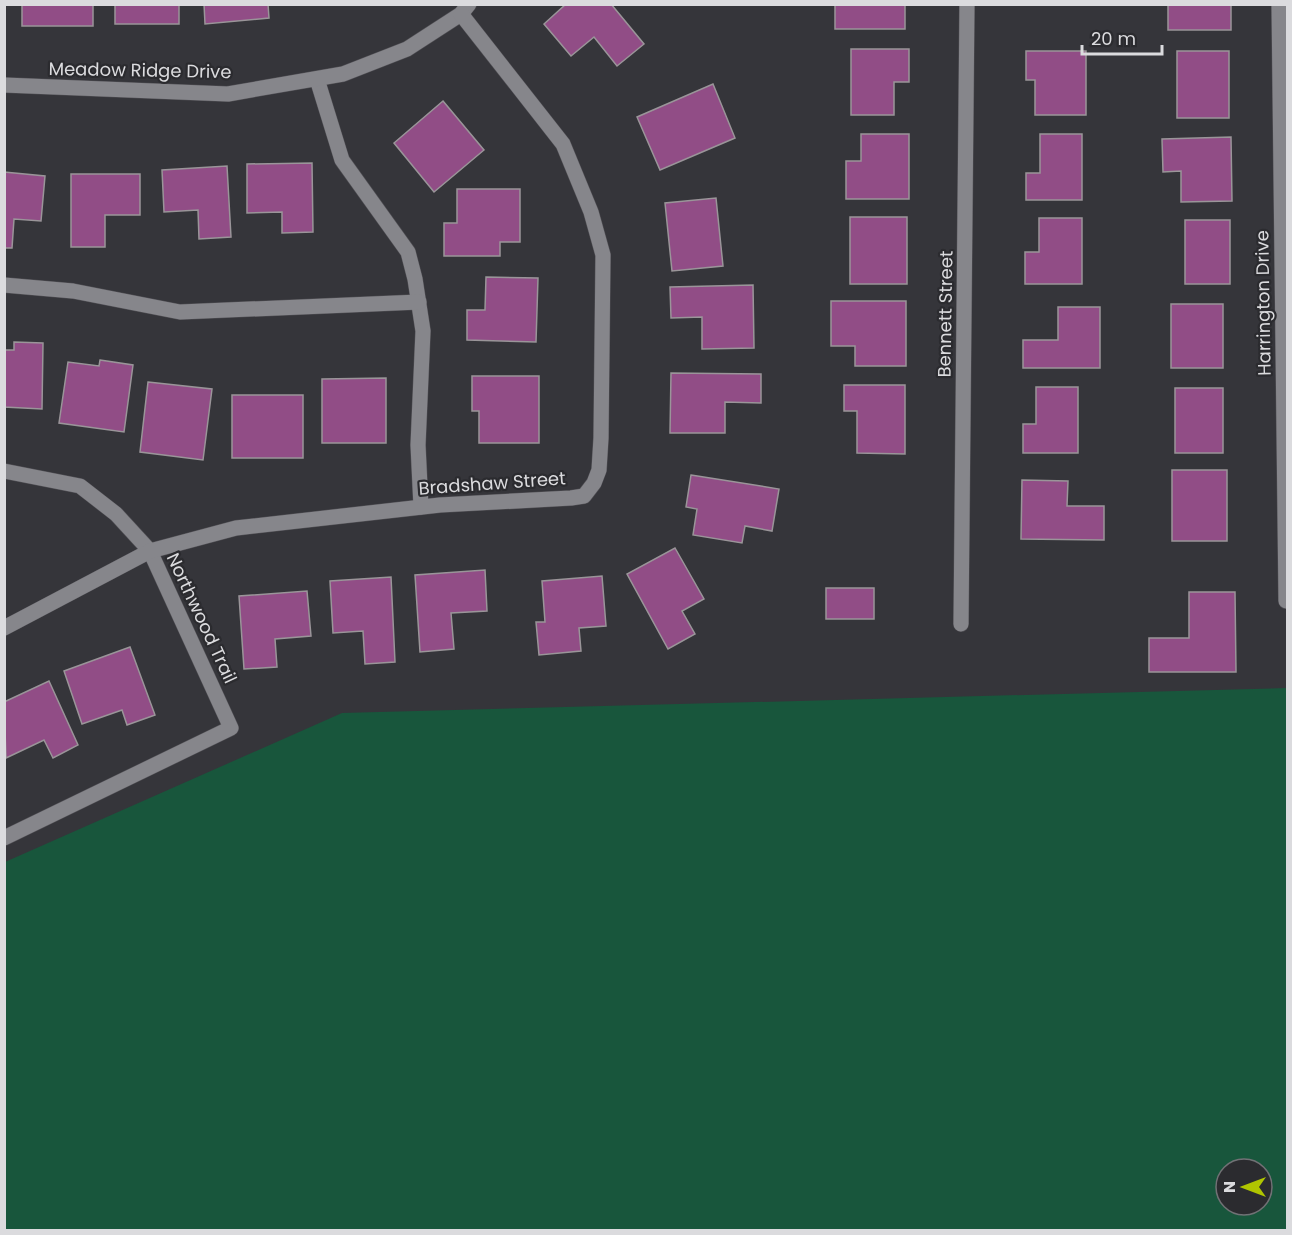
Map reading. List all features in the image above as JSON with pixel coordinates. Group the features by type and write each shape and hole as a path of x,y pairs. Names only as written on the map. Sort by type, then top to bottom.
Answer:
{"street":[{"name":"Bennett Street","path":"961,624 967,4"},
{"name":"Harrington Drive","path":"1279,4 1286,601"},
{"name":"Meadow Ridge Drive","path":"4,86 228,94 343,74 407,49 465,9"},
{"name":"Bradshaw Street","path":"4,628 150,550 236,528 421,507 584,496 594,483 599,470 602,438 603,255 591,212 562,144 465,9"},
{"path":"316,79 342,160 408,252 423,331 418,445 421,507"},
{"path":"4,285 73,291 180,312 418,302"},
{"name":"Northwood Trail","path":"4,471 80,486 116,514 150,550 231,728 4,838"}],"green space":[{"path":"1287,688 1287,1230 5,1230 5,862 342,713"}],"building":[{"path":"22,4 93,4 93,26 22,26"},
{"path":"115,4 179,4 179,24 115,24"},
{"path":"204,4 268,4 269,18 205,24"},
{"path":"566,4 611,4 644,44 617,66 594,37 571,56 544,24"},
{"path":"835,4 905,4 905,29 835,29"},
{"path":"1168,4 1231,4 1231,30 1168,30"},
{"path":"851,49 909,49 909,82 894,82 894,115 851,115"},
{"path":"1026,51 1086,51 1086,115 1035,115 1035,80 1026,80"},
{"path":"1177,51 1229,51 1229,118 1177,118"},
{"path":"713,84 735,138 660,170 637,117"},
{"path":"443,101 484,150 434,192 394,143"},
{"path":"861,134 909,134 909,199 846,199 846,161 861,161"},
{"path":"1040,134 1082,134 1082,200 1026,200 1026,173 1040,173"},
{"path":"1231,137 1232,201 1181,202 1181,171 1163,172 1162,139"},
{"path":"312,163 313,232 282,233 282,212 247,213 247,164"},
{"path":"227,166 231,237 199,239 198,210 164,212 162,170"},
{"path":"4,172 45,176 41,221 14,219 12,248 4,248"},
{"path":"71,174 140,174 140,215 105,215 105,247 71,247"},
{"path":"457,189 520,189 520,242 500,242 500,256 444,256 444,223 457,223"},
{"path":"716,198 723,266 672,271 665,203"},
{"path":"850,217 907,217 907,284 850,284"},
{"path":"1039,218 1082,218 1082,284 1025,284 1025,252 1039,252"},
{"path":"1185,220 1230,220 1230,284 1185,284"},
{"path":"486,277 538,278 536,342 467,340 467,310 485,310"},
{"path":"753,285 754,348 702,349 702,317 671,318 670,287"},
{"path":"831,301 906,301 906,366 855,366 855,346 831,346"},
{"path":"1171,304 1223,304 1223,368 1171,368"},
{"path":"1058,307 1100,307 1100,368 1023,368 1023,340 1058,340"},
{"path":"14,342 43,343 42,409 4,407 4,350 14,350"},
{"path":"100,360 133,365 124,432 59,423 68,362 99,366"},
{"path":"671,373 761,374 761,403 725,402 725,433 670,433"},
{"path":"472,376 539,376 539,443 479,443 479,411 472,411"},
{"path":"386,378 386,443 322,443 322,379"},
{"path":"148,382 212,389 203,460 140,452"},
{"path":"844,385 905,385 905,454 857,453 857,411 844,411"},
{"path":"1036,387 1078,387 1078,453 1023,453 1023,424 1036,424"},
{"path":"1175,388 1223,388 1223,453 1175,453"},
{"path":"232,395 303,395 303,458 232,458"},
{"path":"1172,470 1227,470 1227,541 1172,541"},
{"path":"691,475 779,489 772,531 745,526 742,543 693,535 697,509 686,507"},
{"path":"1022,480 1068,481 1067,506 1104,506 1104,540 1021,539"},
{"path":"675,548 704,599 682,611 695,634 668,649 627,574"},
{"path":"485,570 487,611 451,613 454,649 420,652 415,575"},
{"path":"602,576 606,626 579,628 581,651 539,655 536,622 545,622 542,581"},
{"path":"391,577 395,662 365,664 363,631 333,633 330,581"},
{"path":"826,588 874,588 874,619 826,619"},
{"path":"307,591 311,636 275,639 277,667 244,669 239,596"},
{"path":"1189,592 1235,592 1236,672 1149,672 1149,638 1189,638"},
{"path":"130,647 155,715 127,725 122,710 82,724 64,671"},
{"path":"49,681 78,745 53,758 44,740 6,758 4,702"}]}
